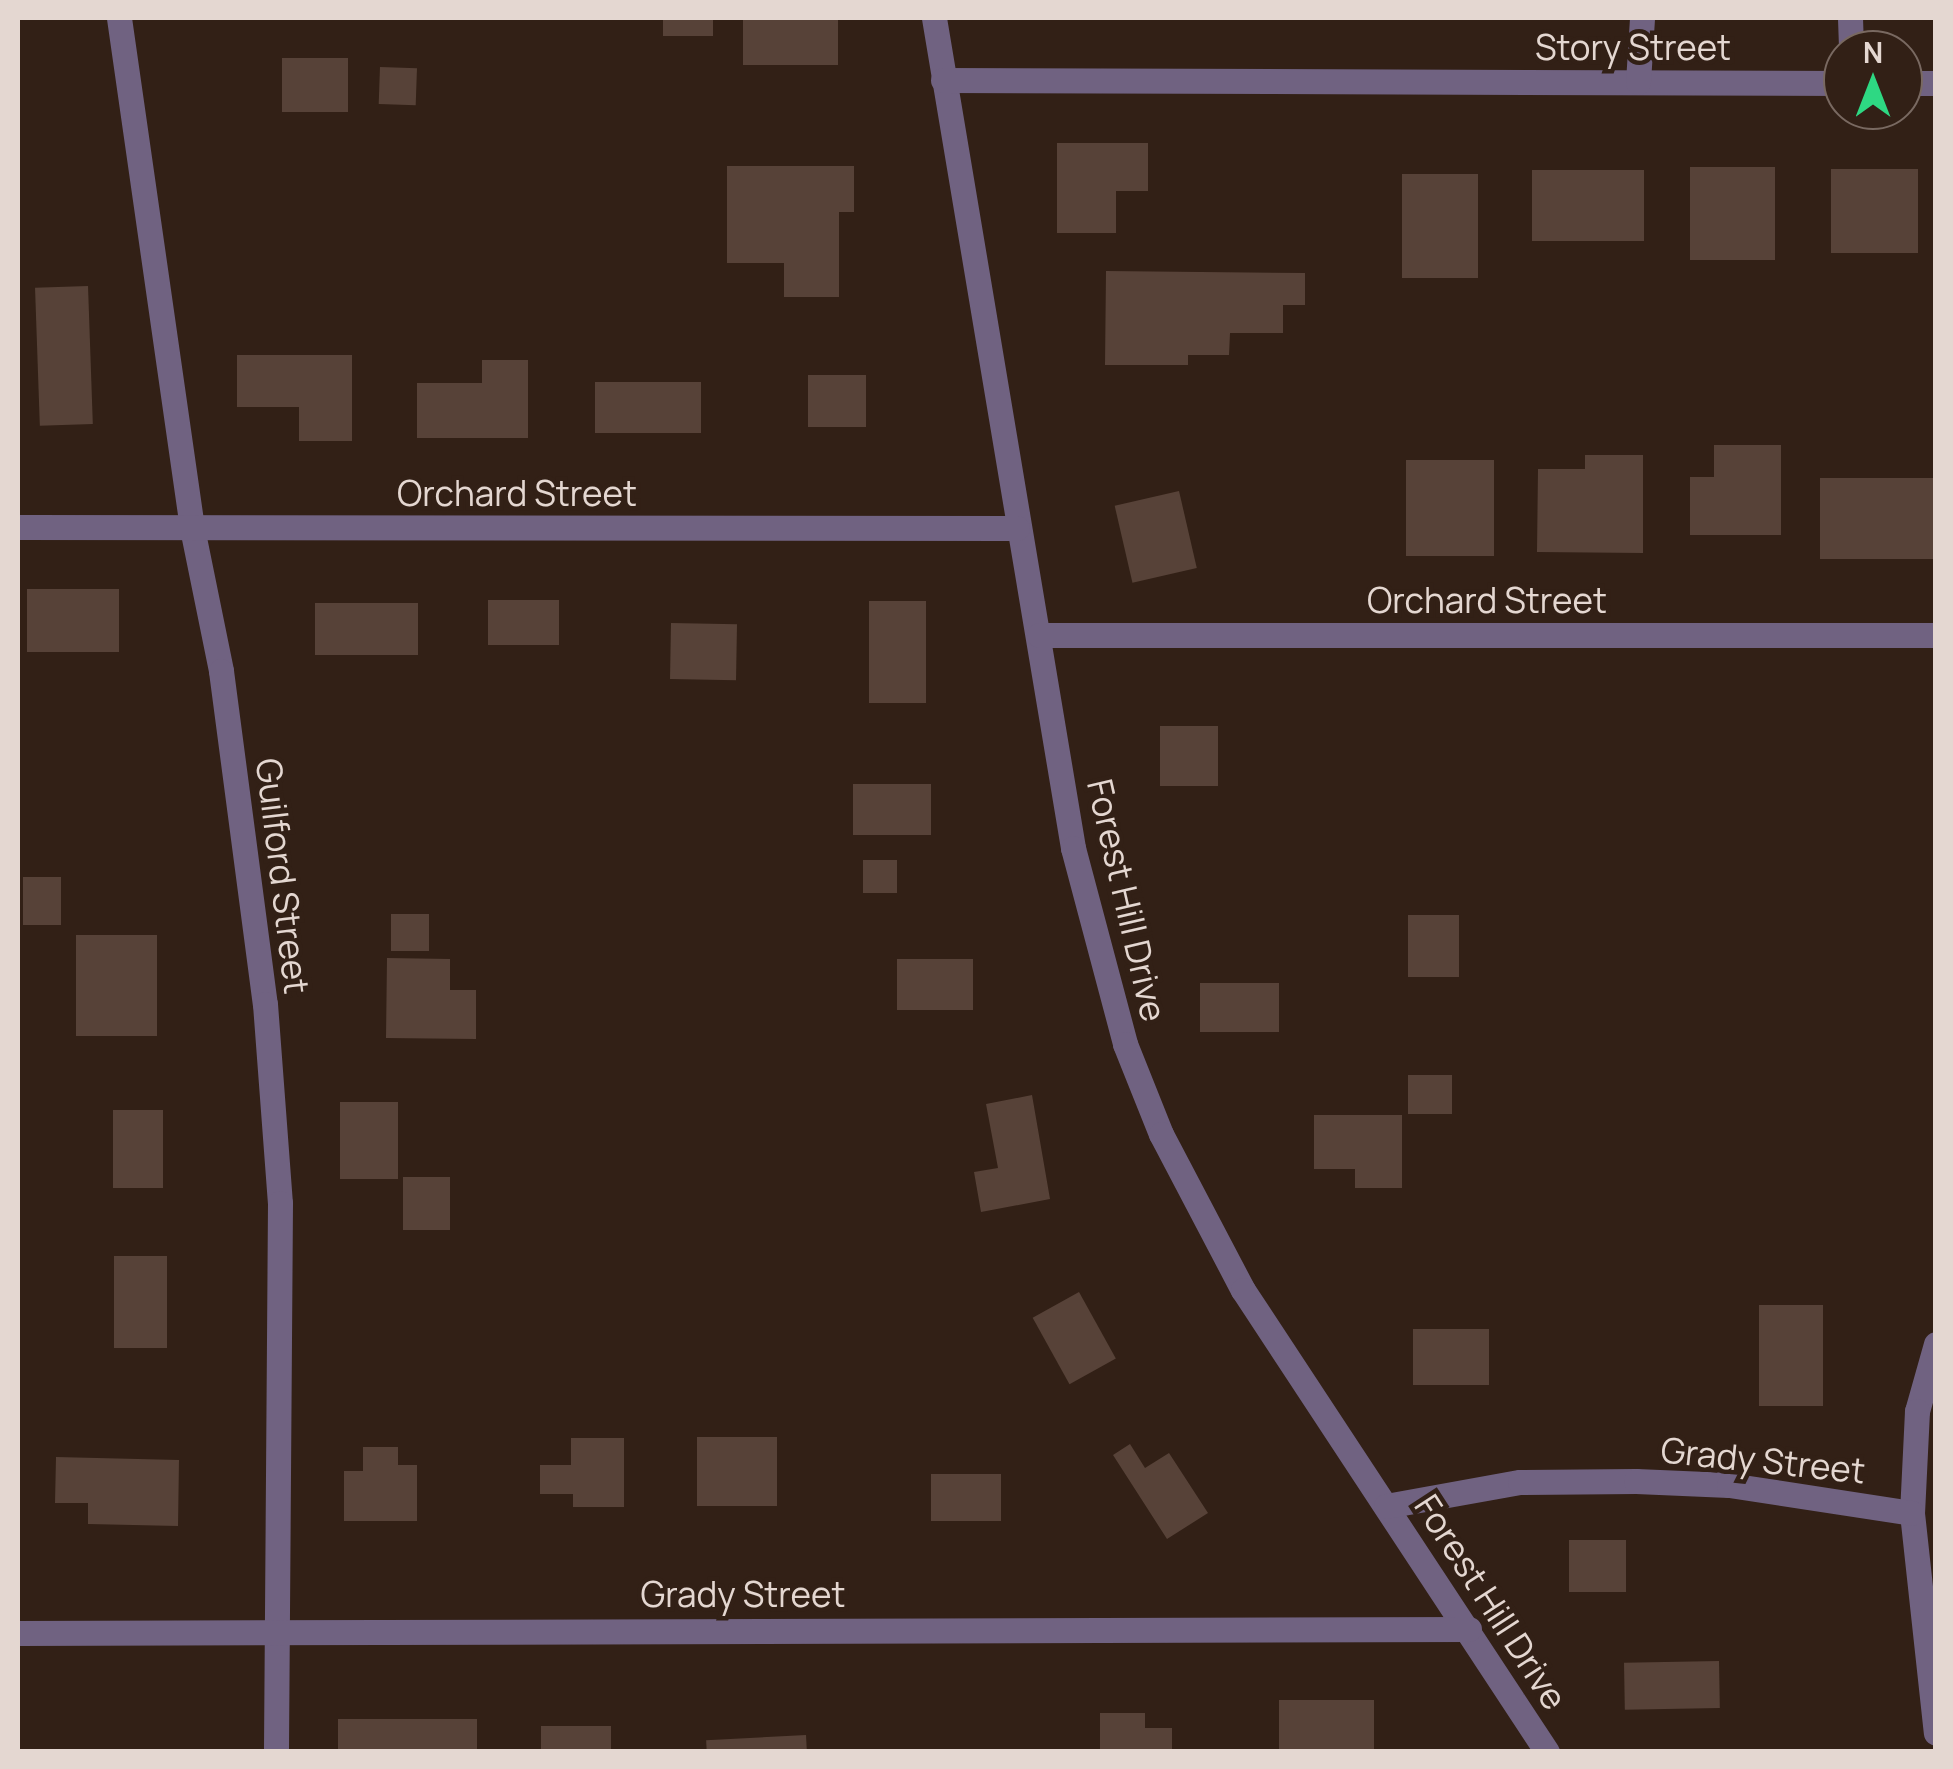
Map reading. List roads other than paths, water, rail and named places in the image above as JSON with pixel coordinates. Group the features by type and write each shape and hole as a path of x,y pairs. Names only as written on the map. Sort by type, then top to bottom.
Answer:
{"street":[{"name":"Guilford Street","path":"119,18 192,528 221,672 262,984 280,1203 276,1752"},
{"name":"Forest Hill Drive","path":"934,18 1072,848 1125,1044 1169,1150 1243,1290 1547,1752"},
{"path":"1638,82 1642,18"},
{"name":"Story Street","path":"944,80 1823,83"},
{"name":"Orchard Street","path":"18,527 1016,528"},
{"name":"Orchard Street","path":"1039,635 1936,635"},
{"path":"1936,1344 1917,1411 1912,1513 1936,1733"},
{"name":"Grady Street","path":"1386,1506 1520,1482 1636,1481 1729,1486 1912,1513"},
{"name":"Grady Street","path":"18,1633 276,1628 1468,1628"}]}
